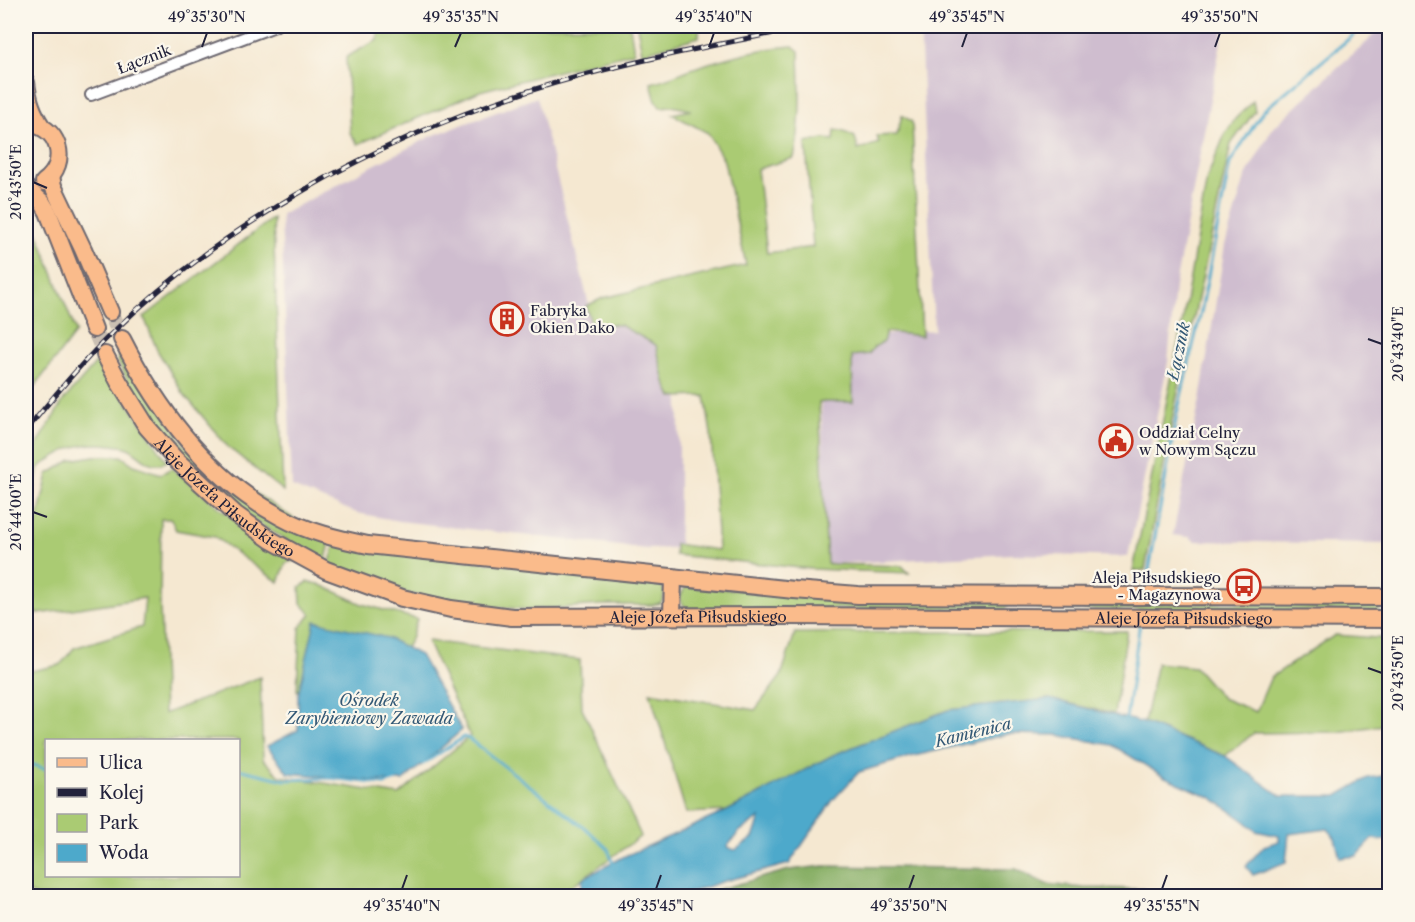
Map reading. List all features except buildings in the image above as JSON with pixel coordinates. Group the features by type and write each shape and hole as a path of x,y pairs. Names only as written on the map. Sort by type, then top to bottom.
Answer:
{"main road":[{"path":"26,82 34,125 52,135 59,152 58,165 51,176 41,183 26,187"},
{"path":"51,176 53,186 110,312"},
{"path":"26,187 42,202 48,213 94,329"},
{"name":"Aleje Józefa Piłsudskiego","path":"122,339 136,367 167,415 197,450 247,495 280,517 303,528 368,545 858,595 1389,597"},
{"name":"Aleje Józefa Piłsudskiego","path":"105,355 137,413 176,460 235,514 271,540 326,570 402,598 451,609 502,615 1389,619"},
{"path":"672,616 673,577"}],"street":[{"name":"Łącznik","path":"91,95 275,26"}],"shaded area":[{"path":"920,26 1224,26 1175,286 1168,362 1128,557 1012,554 827,564 819,342 934,330"},
{"path":"1381,26 1390,26 1389,544 1195,541 1189,537 1173,535 1201,394 1225,245 1245,178 1272,129 1367,42"},
{"path":"537,97 594,325 607,324 671,306 679,405 679,548 647,549 399,521 357,513 292,487 281,215 434,135"}],"green space":[{"path":"378,26 630,26 634,52 480,91 358,144 350,133 346,57 378,40"},
{"path":"637,26 699,26 699,37 642,53"},
{"path":"793,46 799,51 800,91 794,158 757,169 767,253 813,247 806,143 823,139 834,140 835,130 855,137 858,150 879,143 877,136 897,135 902,115 912,122 922,336 886,332 883,342 874,347 869,354 852,356 853,402 819,402 827,564 902,566 909,573 811,569 675,555 675,544 718,550 711,434 705,396 672,397 665,382 656,345 620,325 591,323 586,306 603,298 746,265 724,161 708,133 672,114 691,110 672,106 660,107 651,83 735,56"},
{"path":"1253,101 1255,111 1231,144 1173,415 1145,570 1133,571 1183,319 1207,178 1225,134 1235,119"},
{"path":"273,218 283,491 228,447 183,393 157,350 144,317"},
{"path":"26,223 34,224 76,332 26,398"},
{"path":"118,344 185,446 330,543 325,563 256,522 179,455 142,408 118,362"},
{"path":"96,363 104,368 167,461 161,464 151,463 126,447 112,445 91,444 64,451 38,468 26,536 26,464 63,401"},
{"path":"94,456 121,456 134,465 161,474 172,468 221,509 293,561 286,563 279,582 215,537 176,530 171,519 161,519 160,606 164,714 260,677 263,759 280,776 399,795 470,736 427,641 580,660 582,708 641,836 569,888 535,896 36,896 26,891 26,672 60,665 74,648 142,627 145,598 39,614 27,610 35,599 27,583 33,556 35,531 48,474 71,460"},
{"path":"335,544 660,583 664,596 660,603 653,605 601,605 534,610 471,605 409,594 329,565"},
{"path":"308,582 319,584 362,604 417,619 411,639 401,656 322,680 297,691 300,628 311,614 301,603 300,587"},
{"path":"686,587 1010,602 1005,609 690,609 680,600"},
{"path":"1035,603 1377,604 1380,609 1379,611 1040,609"},
{"path":"1127,631 1114,714 1050,699 948,710 833,755 727,811 686,813 650,692 755,710 781,676 795,633"},
{"path":"1335,635 1389,639 1389,724 1338,732 1254,733 1225,756 1144,723 1157,663 1195,667 1222,698 1256,712 1271,677"},
{"path":"823,866 1016,869 1046,884 1084,888 1143,889 1149,896 706,896 705,893 789,870"}],"water":[{"name":"Ośrodek Zarybieniowy Zawada","path":"315,621 388,638 420,655 462,730 403,781 374,781 288,773 267,746 298,730 298,695"},
{"name":"Kamienica","path":"1050,699 1144,723 1225,756 1281,796 1337,796 1368,778 1389,775 1389,841 1373,839 1357,856 1340,858 1335,838 1328,829 1289,834 1286,862 1253,875 1246,866 1264,846 1279,841 1279,836 1256,831 1212,798 1163,776 1112,745 1057,735 1008,734 910,757 859,772 833,800 789,864 721,882 680,896 571,896 582,886 582,879 623,857 727,811 833,755 948,710","holes":["760,818 753,838 735,850 727,847 740,831"]}],"waterway":[{"name":"Łącznik","path":"1145,592 1177,413 1201,312 1230,163 1263,111 1364,26"},
{"name":"Łącznik","path":"1126,719 1140,622"},
{"path":"423,764 464,737 469,739 590,832 608,849 613,864"},
{"path":"26,759 33,765 45,769"},
{"path":"240,769 285,780 329,778 384,784 396,780"}],"tunnel":[{"path":"110,312 122,339"},
{"path":"94,329 105,355"}],"railway":[{"path":"26,431 87,359 154,295 201,257 252,222 360,160 472,111 529,91 633,63 807,26"}],"place":[{"name":"Fabryka Okien Dako","path":"507,319"},
{"name":"Oddział Celny w Nowym Sączu","path":"1116,441"},
{"name":"Aleja Piłsudskiego - Magazynowa","path":"1244,586"}]}
